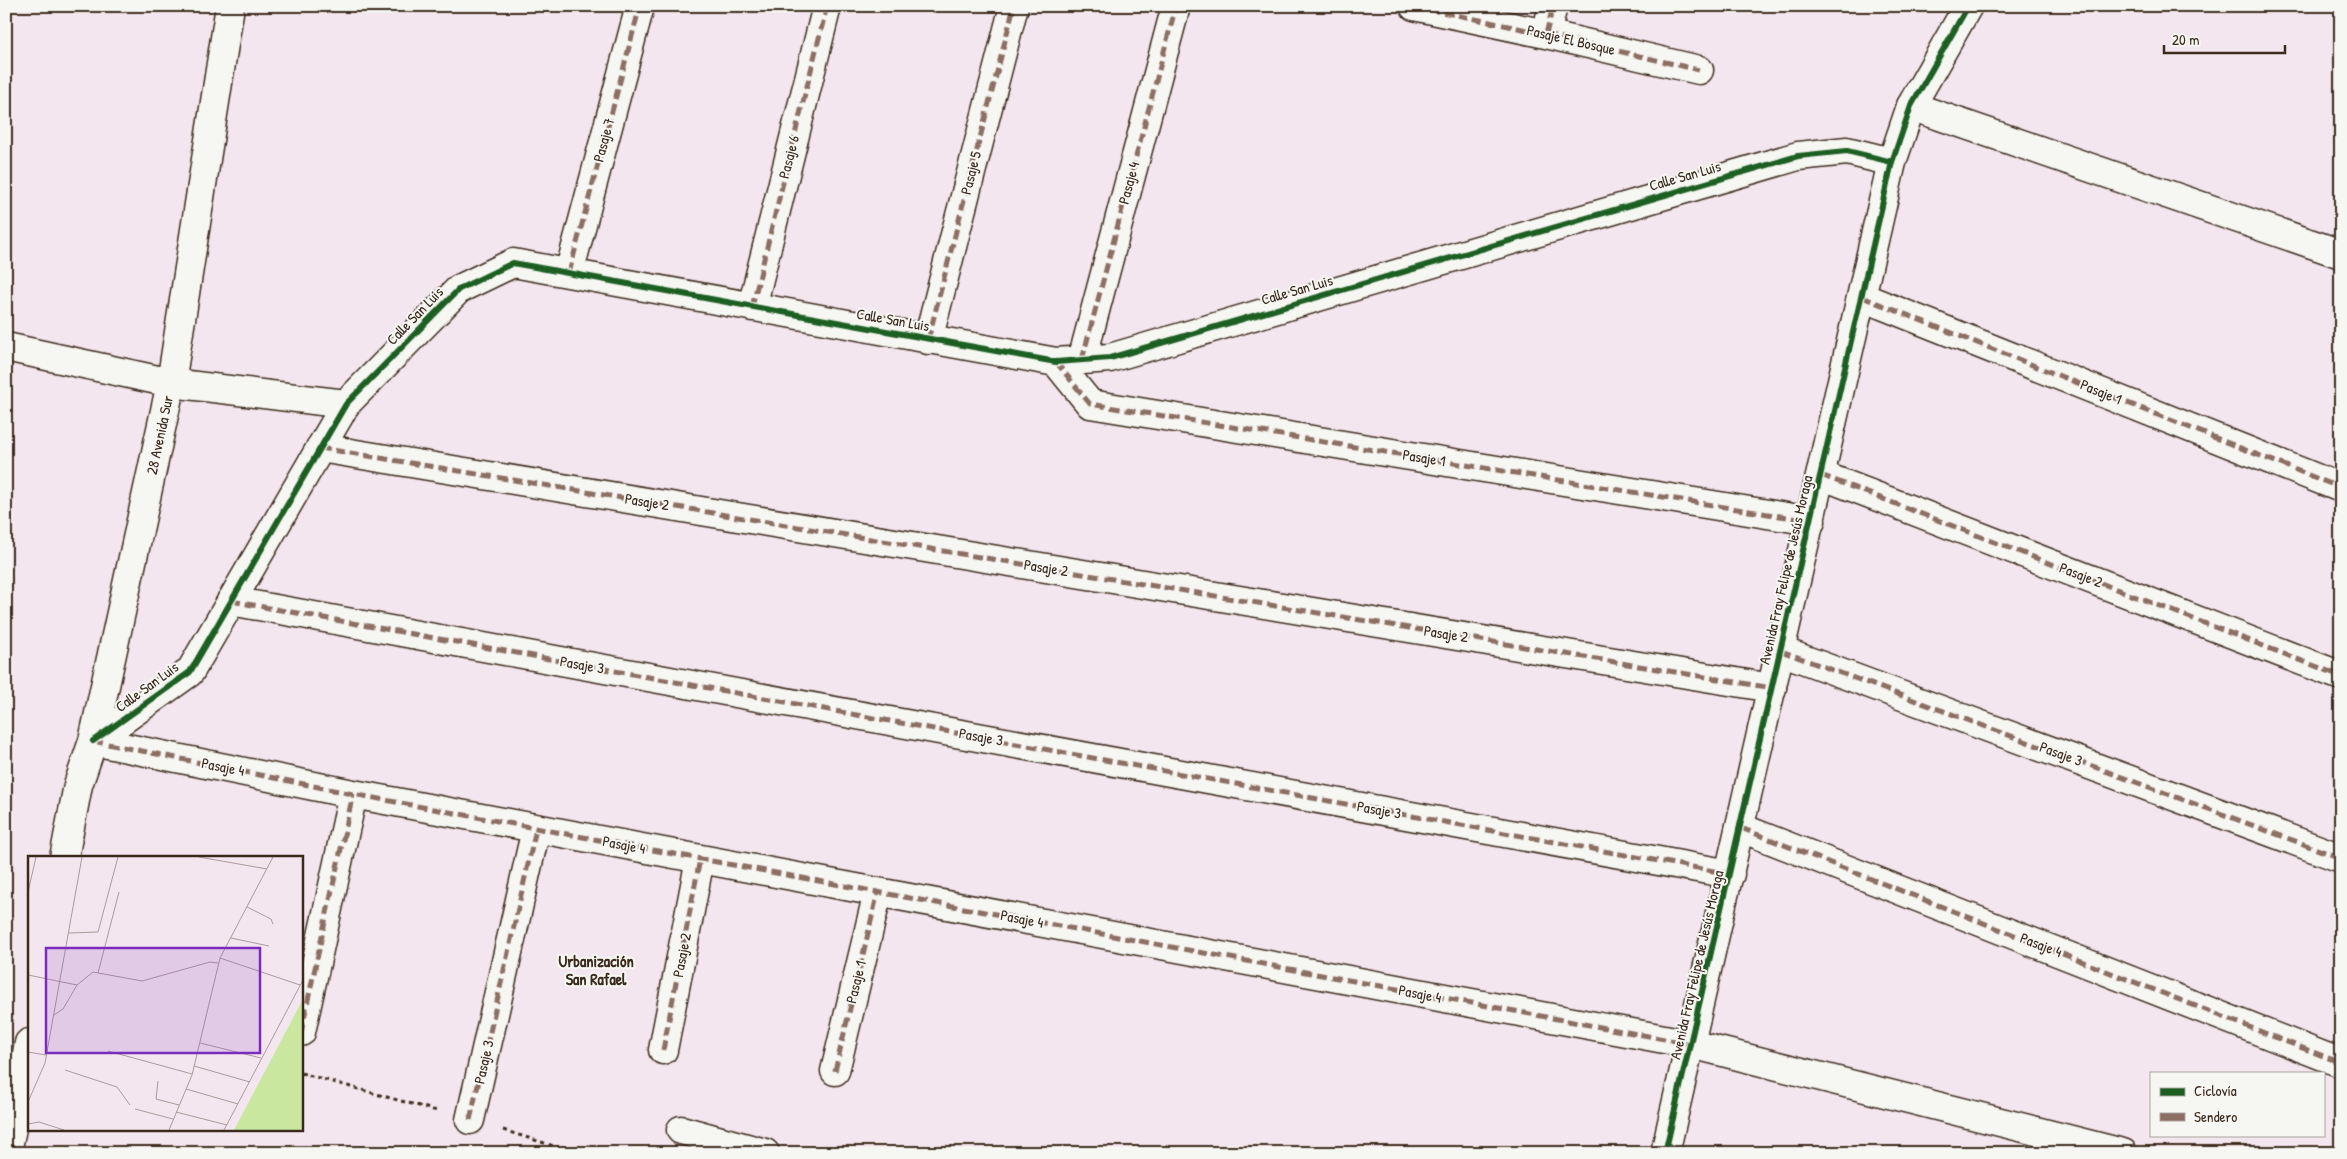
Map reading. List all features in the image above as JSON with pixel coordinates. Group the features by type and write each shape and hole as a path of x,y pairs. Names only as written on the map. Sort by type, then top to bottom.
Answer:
{"street":[{"name":"28 Avenida Sur","path":"64,856 78,784 93,741 171,383 230,6"},
{"name":"Pasaje 7","path":"569,273 640,6"},
{"name":"Pasaje 6","path":"752,307 827,6"},
{"name":"Pasaje 5","path":"928,340 1014,6"},
{"name":"Pasaje 4","path":"1069,361 1176,6"},
{"name":"Pasaje El Bosque","path":"1414,6 1546,34 1699,70"},
{"path":"1546,34 1553,6"},
{"name":"Avenida Fray Felipe de Jesús Moraga","path":"1665,1153 1741,828 1892,162 1910,106 1968,6"},
{"path":"1910,106 2341,254"},
{"name":"Calle San Luis","path":"93,741 190,672 346,404 459,290 513,263 928,340 1069,361 1110,358 1798,156 1847,151 1892,162"},
{"name":"Pasaje 1","path":"1862,297 2341,488"},
{"path":"6,347 171,383 346,404"},
{"name":"Pasaje 1","path":"1069,361 1090,404 1811,521"},
{"name":"Pasaje 2","path":"320,448 1772,688"},
{"name":"Pasaje 2","path":"1821,475 2341,676"},
{"name":"Pasaje 3","path":"231,601 1730,874"},
{"name":"Pasaje 3","path":"1781,651 2341,858"},
{"name":"Pasaje 4","path":"93,741 536,829 1691,1044 2123,1153"},
{"path":"302,1027 353,794"},
{"name":"Pasaje 4","path":"1741,828 2341,1063"},
{"name":"Pasaje 3","path":"470,1120 536,829"},
{"name":"Pasaje 2","path":"663,1050 700,859"},
{"name":"Pasaje 1","path":"834,1071 878,892"},
{"path":"7,1153 28,1048"},
{"path":"680,1130 765,1153"}],"marked path":[{"path":"569,273 640,6"},
{"path":"752,307 827,6"},
{"path":"928,340 1014,6"},
{"path":"1082,360 1176,6"},
{"path":"1414,6 1546,34 1699,70"},
{"path":"1546,34 1553,6"},
{"path":"1862,297 2341,488"},
{"path":"1056,362 1090,404 1811,521"},
{"path":"320,448 1772,688"},
{"path":"1821,475 2341,676"},
{"path":"231,601 1730,874"},
{"path":"1781,651 2341,858"},
{"path":"93,741 353,794 1691,1044"},
{"path":"302,1027 353,794"},
{"path":"1741,828 2341,1063"},
{"path":"470,1120 536,829"},
{"path":"663,1050 700,859"},
{"path":"835,1071 878,892"}],"cycle path":[{"path":"1665,1153 1892,162 1911,106 1968,6"},
{"path":"93,741 190,672 346,404 459,289 513,263 1056,362 1110,358 1798,156 1847,151 1892,162"}],"district":[{"name":"Urbanización San Rafael","path":"596,970"}]}
